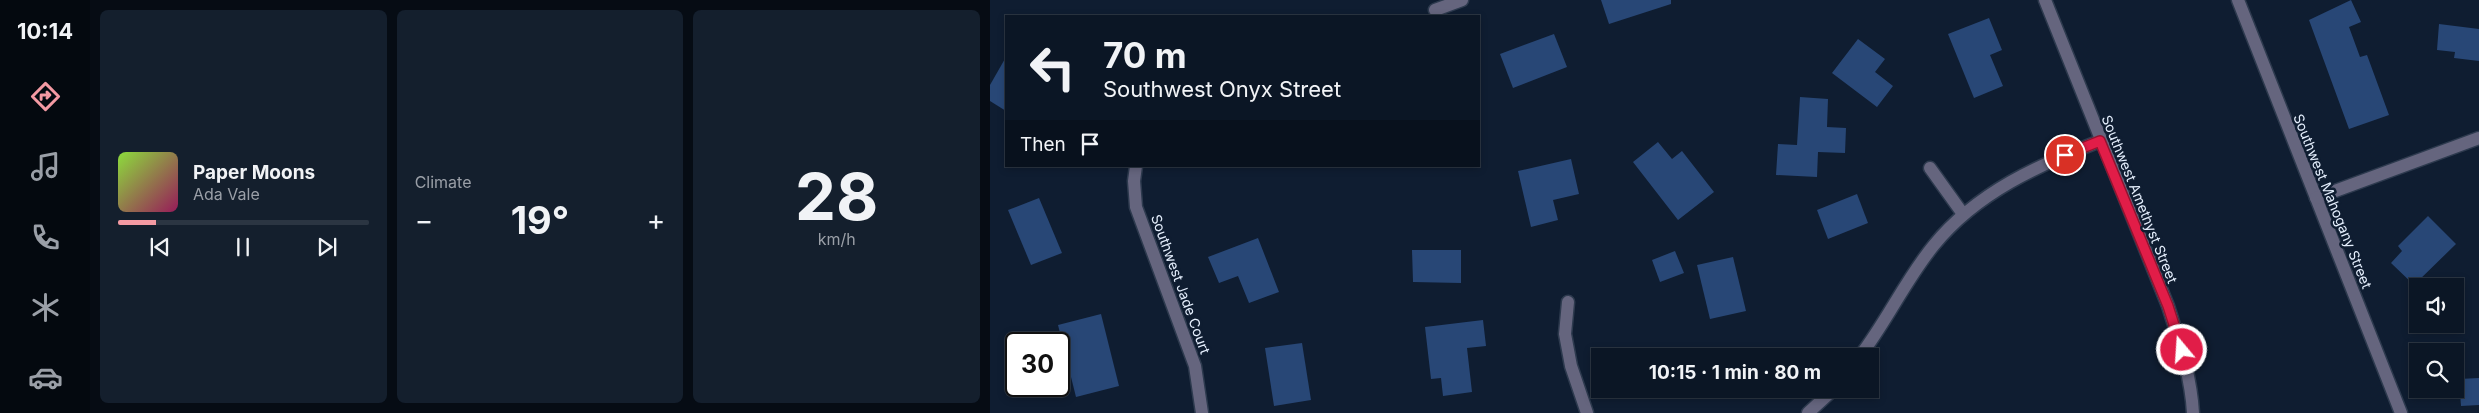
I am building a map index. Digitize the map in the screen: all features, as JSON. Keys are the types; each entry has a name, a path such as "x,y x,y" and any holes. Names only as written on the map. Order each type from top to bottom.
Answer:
{"street":[{"path":"1435,10 1462,0"},
{"name":"Southwest Amethyst Street","path":"2046,0 2100,141 2168,306 2182,350 2192,393 2193,413"},
{"name":"Southwest Mahogany Street","path":"2238,0 2401,413"},
{"path":"2316,198 2479,138"},
{"path":"1865,348 1934,245 1963,214 2007,183 2048,162 2100,141"},
{"name":"Southwest Jade Court","path":"1136,167 1134,181 1136,207 1194,366 1202,413"},
{"path":"1930,168 1963,214"},
{"path":"1568,302 1565,334 1571,366 1587,413"},
{"path":"1808,413 1824,398"}],"building":[{"path":"1601,0 1671,0 1671,4 1609,24"},
{"path":"2351,0 2361,22 2349,27 2360,57 2367,55 2389,115 2349,129 2309,20"},
{"path":"1989,18 2002,50 1990,55 2003,86 1974,98 1948,34"},
{"path":"2439,24 2479,29 2479,61 2454,58 2455,52 2437,50"},
{"path":"1554,34 1567,67 1513,88 1500,54"},
{"path":"1858,39 1885,59 1875,72 1893,86 1877,107 1832,73"},
{"path":"1005,59 1005,110 990,101 990,85"},
{"path":"1800,97 1828,99 1827,127 1846,128 1845,153 1818,152 1817,177 1776,175 1778,144 1797,145"},
{"path":"1658,142 1672,159 1682,151 1714,192 1678,220 1633,162"},
{"path":"1571,159 1579,194 1553,200 1558,220 1531,227 1518,171"},
{"path":"1857,194 1868,223 1828,239 1817,210"},
{"path":"1039,198 1062,253 1031,265 1008,210"},
{"path":"2428,216 2456,244 2421,278 2409,278 2409,280 2391,263 2402,251 2398,246"},
{"path":"1258,238 1279,292 1249,303 1238,276 1219,283 1208,257"},
{"path":"1412,250 1461,250 1461,283 1413,282"},
{"path":"1675,251 1684,273 1660,282 1652,260"},
{"path":"1733,257 1746,311 1710,319 1697,265"},
{"path":"1101,314 1119,386 1076,397 1070,373 1070,332 1060,332 1058,325"},
{"path":"1483,320 1486,346 1467,348 1472,392 1443,396 1441,378 1431,379 1425,327"},
{"path":"1302,343 1311,400 1274,406 1265,348"},
{"path":"2479,378 2479,405 2461,406 2460,398 2464,398 2464,379"}],"route":[{"path":"2065,155 2100,141 2168,306 2182,350"}]}
